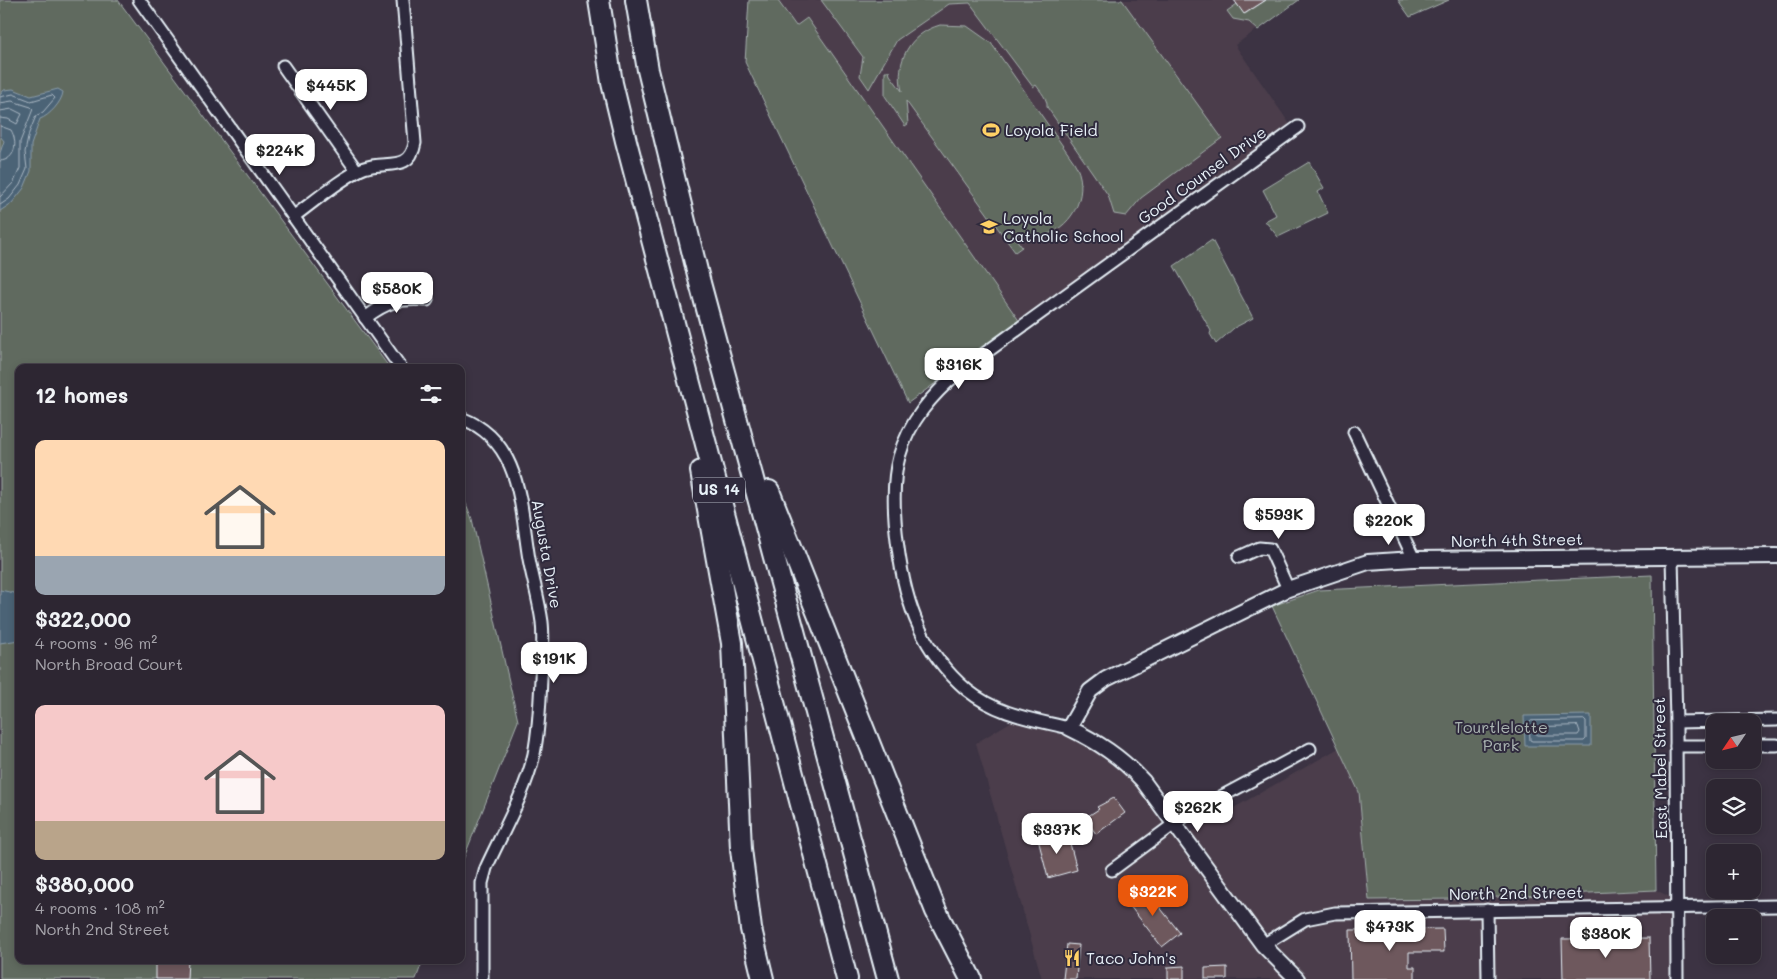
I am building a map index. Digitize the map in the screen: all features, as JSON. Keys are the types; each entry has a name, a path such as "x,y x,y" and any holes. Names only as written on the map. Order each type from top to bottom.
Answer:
{"highway":[{"name":"US 14","path":"599,0 612,83 626,141 847,979"},
{"name":"US 14","path":"636,0 648,70 700,283 888,979"},
{"path":"700,283 788,542 936,911 970,975"},
{"path":"678,336 732,643 741,849 751,929 763,979"}],"street":[{"path":"138,0 398,364"},
{"path":"293,217 358,171 371,166 406,161 414,150 415,143 403,0"},
{"path":"283,66 358,171"},
{"name":"Good Counsel Drive","path":"1297,979 1263,945 1152,792 1128,765 1104,746 1069,728 1004,713 968,690 950,673 925,639 912,608 902,567 893,508 895,474 904,442 922,410 932,397 959,372 1298,127"},
{"path":"365,318 391,302 405,298 427,300"},
{"name":"Augusta Drive","path":"465,420 476,426 496,442 508,458 517,480 529,561 538,594 542,624 539,724 534,754 527,777 486,868 482,883 482,979"},
{"path":"1354,432 1414,559"},
{"path":"1239,557 1259,548 1270,549 1288,589"},
{"name":"North 4th Street","path":"1069,728 1090,690 1106,679 1288,589 1368,562 1414,559 1777,556"},
{"name":"East Mabel Street","path":"1672,557 1676,722 1677,979"},
{"path":"1676,722 1777,720"},
{"path":"1761,745 1777,745"},
{"path":"1676,746 1706,746"},
{"path":"1112,870 1174,824 1225,794 1310,749"},
{"name":"North 2nd Street","path":"1263,945 1292,926 1319,915 1487,910 1777,906"},
{"path":"1487,910 1488,979"}],"shaded area":[{"name":"Loyola Catholic School","path":"749,0 1299,0 1235,45 1289,123 1288,128 908,403 745,62"},
{"path":"1012,721 1075,738 1101,752 1128,771 1183,837 1339,748 1359,792 1369,900 1455,899 1656,890 1674,899 1673,979 1042,979 976,743"}],"green space":[{"path":"0,0 118,0 387,364 15,364 15,964 422,964 416,979 0,979"},
{"path":"749,0 779,0 796,26 807,18 1020,322 908,403 745,62"},
{"path":"821,0 1122,0 1222,138 1141,198 1126,216 1114,214 1108,195 1047,107 1042,92 1036,85 1033,87 970,3 949,4 897,40 869,89 860,76 863,57"},
{"path":"1266,0 1299,0 1258,30 1249,22 1233,19 1227,11 1237,4 1245,14"},
{"path":"1398,0 1449,0 1410,17"},
{"path":"940,25 967,26 991,43 1074,162 1079,173 1080,195 1072,215 1065,224 1045,235 1033,237 1013,235 1022,247 1015,252 906,101 908,124 905,126 885,96 885,71 889,71 902,91 901,69 907,50 920,35"},
{"path":"1309,162 1324,188 1318,192 1328,213 1278,237 1265,221 1276,215 1263,190"},
{"path":"1212,240 1253,318 1234,328 1216,344 1210,334 1211,331 1174,266"},
{"path":"465,501 472,519 518,721 465,855"},
{"name":"Tourtlelotte Park","path":"1652,575 1656,890 1455,899 1369,900 1359,792 1272,606 1319,590"}],"water":[{"path":"13,89 31,96 58,89 63,92 54,108 40,119 31,145 31,171 24,188 12,203 0,211 0,153 4,141 0,136 0,95 4,90"},
{"path":"0,590 15,593 15,641 0,643"},
{"path":"1591,715 1591,746 1525,746 1524,716"}],"building":[{"path":"1234,0 1266,0 1244,14"},
{"path":"1114,798 1125,813 1096,834 1085,818 1099,809 1097,807"},
{"path":"1067,832 1077,870 1048,878 1038,839"},
{"path":"1144,887 1180,933 1162,947 1126,901"},
{"path":"1443,929 1444,952 1409,952 1409,967 1415,967 1415,979 1351,979 1350,930"},
{"path":"1649,938 1650,979 1563,979 1562,939"},
{"name":"Taco John's","path":"1067,944 1079,945 1076,979 1063,979"},
{"path":"156,964 188,964 187,979 156,979"},
{"path":"1184,966 1184,979 1168,979 1168,967"},
{"path":"1227,967 1227,979 1205,979 1205,968"}],"place":[{"name":"Loyola Field","path":"991,130"},
{"name":"Loyola Catholic School","path":"989,227"},
{"name":"Taco John's","path":"1072,958"}]}
